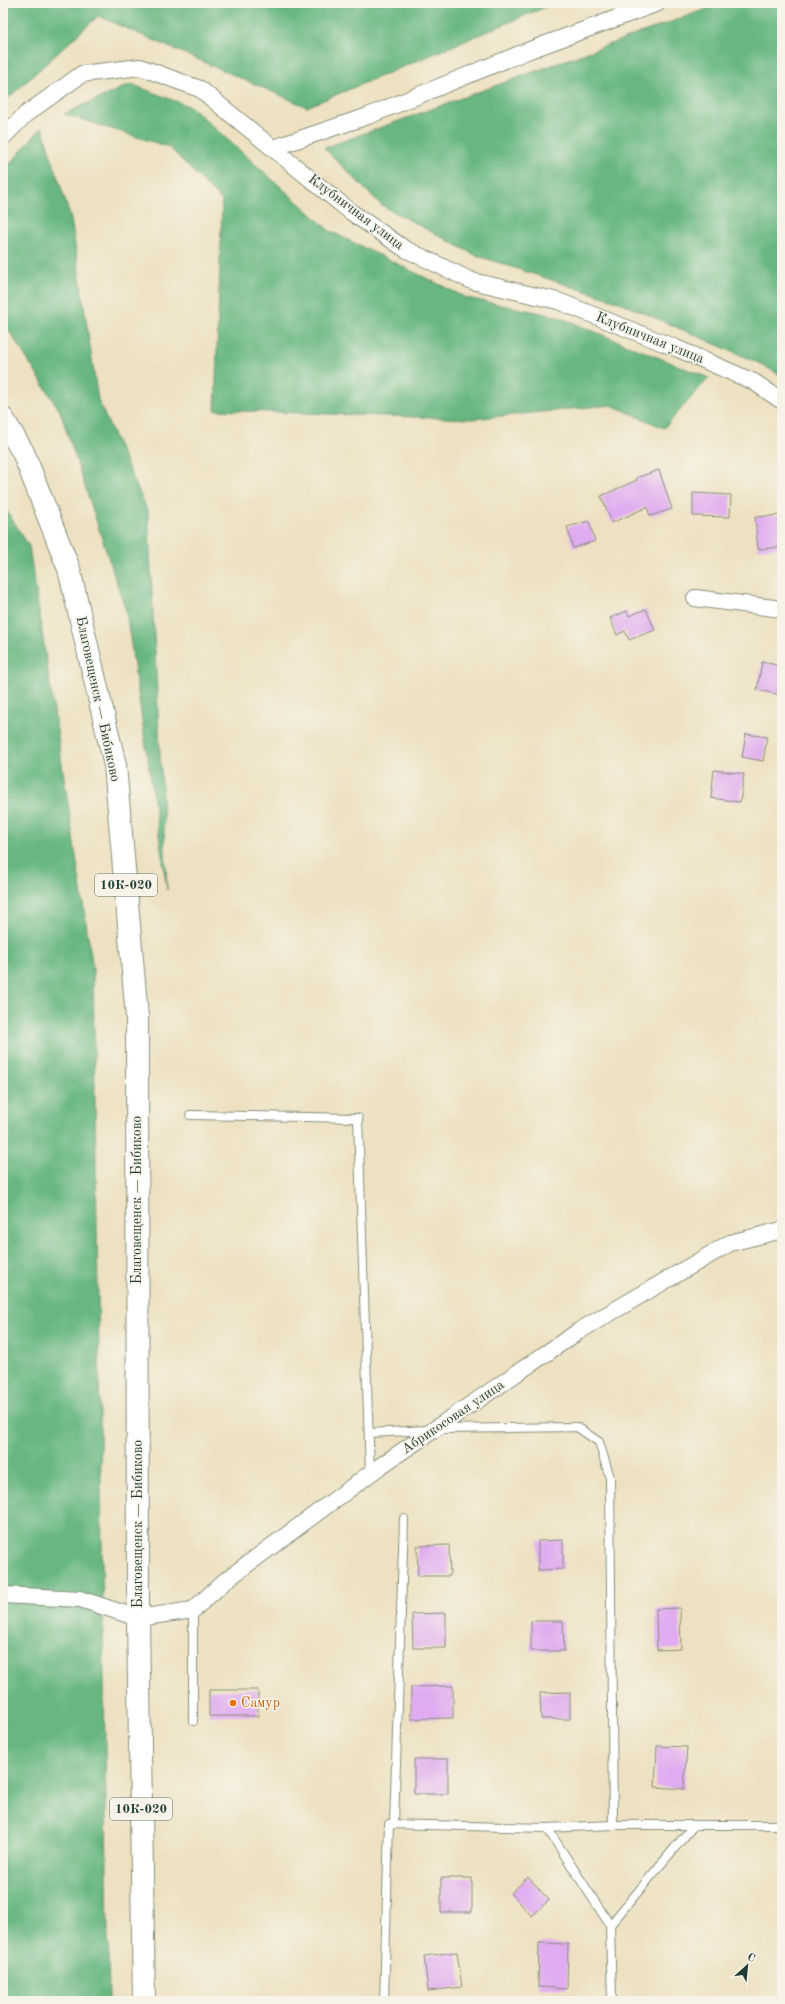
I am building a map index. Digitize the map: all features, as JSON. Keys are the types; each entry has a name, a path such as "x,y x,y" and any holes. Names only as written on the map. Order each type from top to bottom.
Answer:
{"main road":[{"name":"Благовещенск — Бибиково","path":"3,419 23,452 69,569 115,765 137,1017 138,1618 144,2001"}],"street":[{"path":"273,148 368,116 527,51 658,3"},
{"name":"Клубничная улица","path":"3,137 26,114 82,74 140,67 200,89 351,212 405,250 472,282 558,301 661,342 754,382 782,401"},
{"path":"695,598 782,609"},
{"name":"Абрикосовая улица","path":"193,1610 226,1580 370,1474 579,1331 730,1243 782,1230"},
{"path":"3,1595 80,1599 138,1618 193,1610"}],"lane":[{"path":"190,1115 358,1118 370,1474"},
{"path":"369,1434 435,1429 577,1427 599,1442 610,1478 613,1826"},
{"path":"394,1824 404,1519"},
{"path":"193,1610 193,1721"},
{"path":"384,2001 389,1824 547,1828 782,1825"},
{"path":"610,1925 694,1825"},
{"path":"547,1828 610,1925 612,2001"}],"green space":[{"path":"3,3 555,3 307,107 98,16 3,103"},
{"path":"723,3 782,3 782,376 761,364 619,302 475,255 381,205 324,148"},
{"path":"131,84 191,107 330,231 467,298 556,316 709,378 664,428 611,405 472,419 215,410 222,201 169,147 64,114"},
{"path":"42,127 71,219 98,400 148,512 167,890 126,611 60,411 3,321 3,172"},
{"path":"3,505 29,546 93,969 109,2001 3,2001"}],"building":[{"path":"659,470 672,509 650,516 647,507 612,523 601,496 637,480 636,478"},
{"path":"693,493 731,495 730,517 693,516"},
{"path":"782,515 782,547 758,549 755,517"},
{"path":"589,521 595,541 573,548 567,527"},
{"path":"646,609 655,630 629,640 625,631 617,635 610,618 627,611 629,616"},
{"path":"762,662 782,666 782,695 757,690"},
{"path":"746,734 767,737 763,761 742,757"},
{"path":"714,770 744,774 740,802 711,798"},
{"path":"563,1540 563,1569 538,1570 538,1541"},
{"path":"449,1545 450,1576 418,1576 417,1546"},
{"path":"680,1608 681,1649 657,1650 656,1609"},
{"path":"446,1613 446,1648 413,1648 412,1614"},
{"path":"531,1621 563,1621 564,1651 531,1651"},
{"path":"453,1686 453,1718 411,1719 411,1687"},
{"name":"Самур","path":"209,1690 258,1690 258,1716 209,1716"},
{"path":"570,1692 570,1719 541,1719 540,1693"},
{"path":"657,1746 687,1747 684,1789 655,1787"},
{"path":"414,1759 448,1759 448,1794 414,1794"},
{"path":"528,1877 549,1900 532,1916 511,1893"},
{"path":"441,1878 472,1878 472,1912 441,1912"},
{"path":"539,1943 568,1944 567,1989 538,1987"},
{"path":"457,1952 462,1987 428,1991 424,1956"}],"place":[{"name":"Самур","path":"233,1703"}]}
